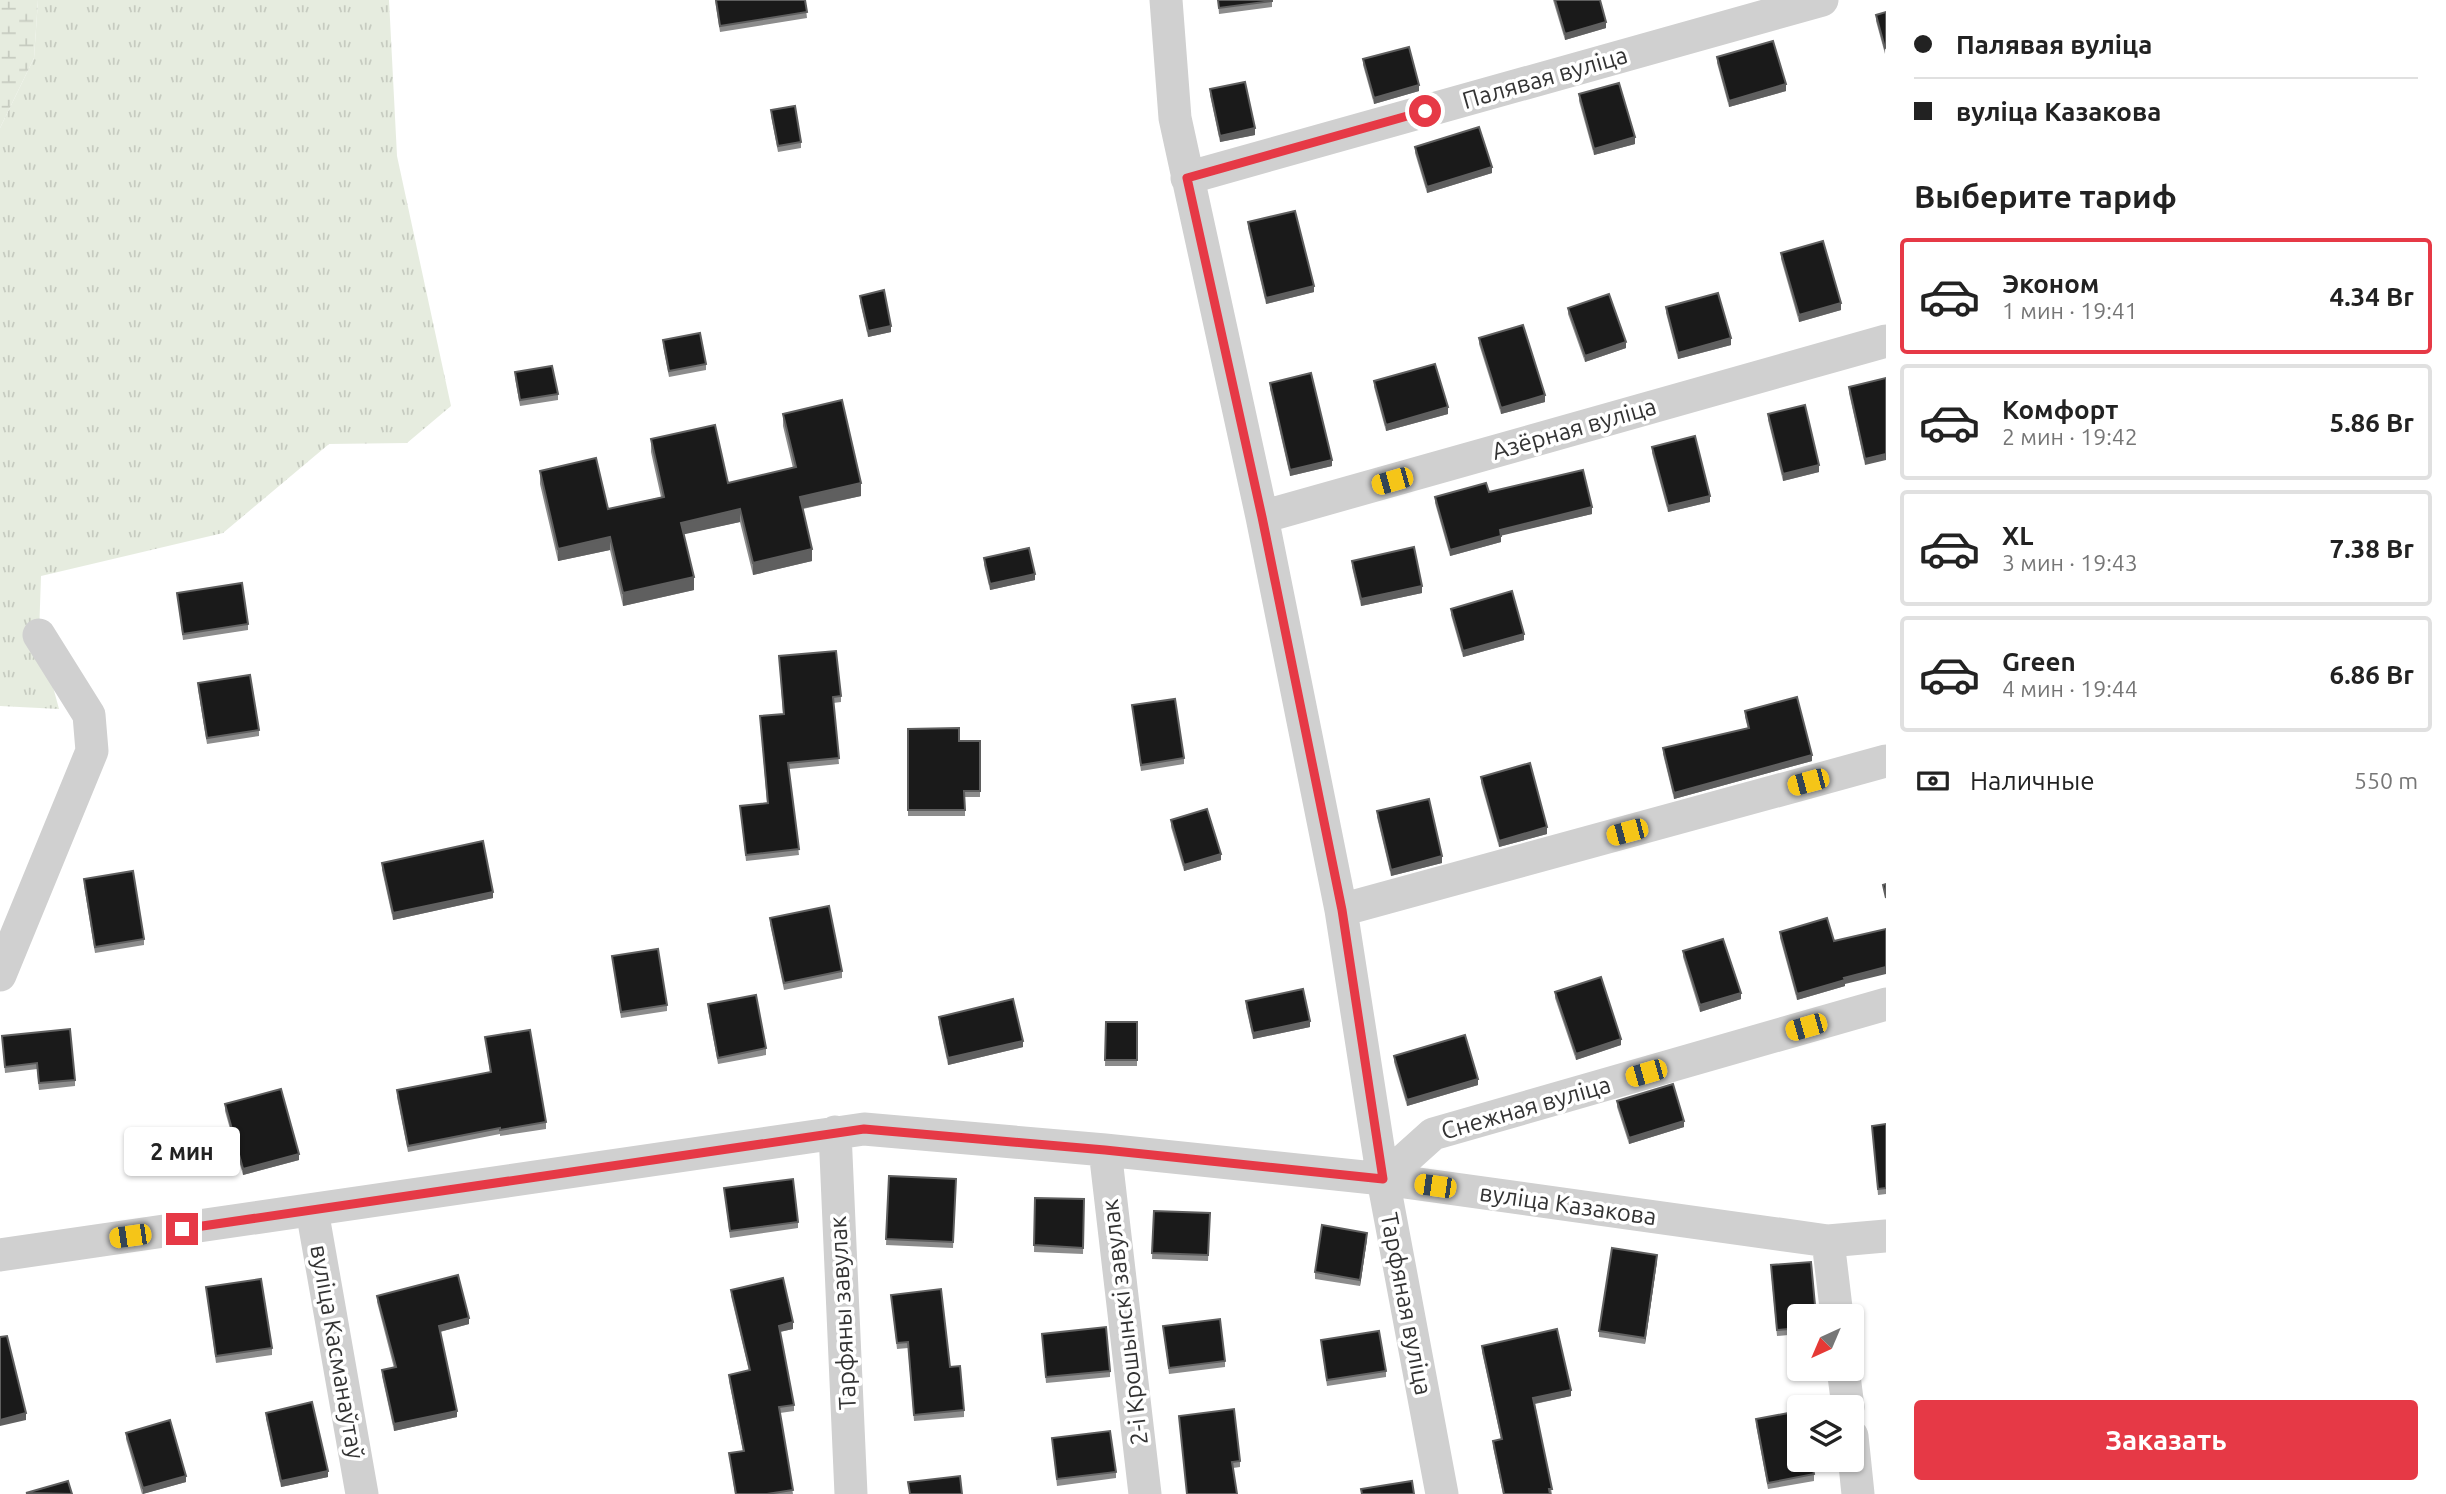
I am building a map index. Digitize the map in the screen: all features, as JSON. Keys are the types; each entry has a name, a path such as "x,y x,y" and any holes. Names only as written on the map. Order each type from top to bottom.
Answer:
{"street":[{"name":"Тарфяная вуліца","path":"1166,0 1175,118 1262,517 1342,910 1383,1179 1442,1494"},
{"name":"Палявая вуліца","path":"1187,178 1822,0"},
{"name":"Азёрная вуліца","path":"1262,517 1886,341"},
{"path":"0,975 92,751 89,715 39,635"},
{"path":"1342,910 1886,761"},
{"name":"Снежная вуліца","path":"1383,1179 1433,1134 1886,1004"},
{"name":"вуліца Казакова","path":"0,1255 864,1129 1105,1150 1383,1179 1828,1241 1886,1236"},
{"name":"Тарфяны завулак","path":"835,1132 851,1494"},
{"name":"2-і Крошынскі завулак","path":"1105,1150 1145,1494"},
{"name":"вуліца Касманаўтаў","path":"312,1210 362,1494"},
{"path":"1828,1241 1836,1304"},
{"path":"1856,1472 1858,1494"}],"green space":[{"path":"0,0 38,0 34,58 0,128"},
{"path":"38,0 389,0 397,156 451,406 407,443 329,444 223,533 41,576 39,635 59,709 0,706 0,128 34,58"}],"building":[{"path":"716,0 805,0 807,12 720,26"},
{"path":"1218,0 1272,0 1272,1 1219,8"},
{"path":"1555,0 1600,0 1606,22 1565,34"},
{"path":"1886,12 1886,47 1885,48 1876,15"},
{"path":"1773,41 1786,84 1729,101 1717,57"},
{"path":"1409,47 1419,85 1374,98 1363,59"},
{"path":"1245,82 1255,128 1220,136 1210,89"},
{"path":"1619,83 1635,137 1594,149 1579,94"},
{"path":"795,106 801,142 778,146 771,110"},
{"path":"1479,127 1492,167 1427,187 1415,147"},
{"path":"1295,211 1314,286 1266,298 1248,222"},
{"path":"1823,241 1841,303 1799,315 1781,253"},
{"path":"884,290 891,326 868,331 860,296"},
{"path":"1718,293 1731,338 1678,353 1666,307"},
{"path":"1609,294 1626,342 1585,356 1568,308"},
{"path":"1523,325 1545,395 1501,408 1479,338"},
{"path":"700,333 706,364 669,371 663,340"},
{"path":"1435,364 1448,407 1386,425 1374,381"},
{"path":"552,366 558,394 520,400 515,372"},
{"path":"1311,373 1332,460 1290,470 1270,383"},
{"path":"1886,378 1886,454 1865,459 1849,387"},
{"path":"842,400 861,483 800,497 812,549 753,563 740,509 681,523 694,577 623,593 610,537 558,549 540,471 596,458 608,509 664,497 651,439 715,425 728,483 796,467 783,414"},
{"path":"1805,405 1819,465 1783,474 1768,414"},
{"path":"1695,436 1710,496 1668,506 1652,447"},
{"path":"1583,470 1592,507 1500,530 1501,536 1450,550 1435,497 1486,483 1489,492"},
{"path":"1414,547 1422,586 1361,599 1352,561"},
{"path":"1029,548 1035,574 990,584 984,558"},
{"path":"242,583 248,624 183,634 177,593"},
{"path":"1512,591 1524,634 1463,651 1451,609"},
{"path":"836,651 841,696 833,697 839,758 788,763 799,849 746,855 740,806 768,803 760,716 784,714 779,656"},
{"path":"250,675 259,730 207,738 198,683"},
{"path":"1797,697 1812,755 1674,793 1663,748 1749,728 1745,711"},
{"path":"1175,699 1184,758 1141,765 1132,705"},
{"path":"959,728 959,741 980,741 980,791 964,791 965,810 908,810 908,729"},
{"path":"1530,763 1547,827 1499,841 1481,777"},
{"path":"1429,799 1442,856 1391,870 1377,811"},
{"path":"1207,809 1221,854 1184,865 1171,820"},
{"path":"483,841 493,892 393,913 382,863"},
{"path":"133,871 144,939 95,947 84,879"},
{"path":"829,906 842,971 784,983 770,918"},
{"path":"1827,918 1834,941 1886,929 1886,967 1797,994 1780,932"},
{"path":"1723,939 1741,993 1700,1005 1683,951"},
{"path":"658,949 667,1005 621,1012 612,956"},
{"path":"1601,977 1621,1039 1576,1054 1555,992"},
{"path":"1303,989 1310,1021 1253,1033 1246,1001"},
{"path":"756,995 766,1048 718,1058 708,1004"},
{"path":"1013,999 1023,1041 948,1058 939,1017"},
{"path":"1106,1022 1137,1022 1137,1060 1105,1060"},
{"path":"70,1029 75,1080 39,1083 37,1063 5,1067 2,1036"},
{"path":"530,1030 546,1122 408,1146 397,1090 491,1072 485,1037"},
{"path":"1465,1035 1478,1079 1407,1100 1394,1056"},
{"path":"1673,1084 1684,1121 1629,1138 1617,1101"},
{"path":"281,1089 299,1154 243,1169 225,1104"},
{"path":"1886,1124 1886,1188 1878,1189 1872,1126"},
{"path":"889,1176 956,1179 953,1242 886,1239"},
{"path":"793,1179 798,1222 730,1231 724,1188"},
{"path":"1035,1198 1084,1199 1083,1248 1034,1245"},
{"path":"1154,1211 1210,1213 1208,1255 1152,1253"},
{"path":"1322,1225 1367,1233 1360,1280 1315,1272"},
{"path":"1612,1248 1657,1255 1645,1338 1599,1331"},
{"path":"1811,1262 1815,1304 1787,1304 1787,1329 1777,1330 1771,1265"},
{"path":"458,1275 469,1318 439,1326 457,1411 394,1424 382,1370 396,1367 377,1296"},
{"path":"783,1278 793,1322 779,1326 794,1405 779,1407 793,1490 767,1494 736,1494 729,1453 744,1451 729,1375 750,1370 731,1290"},
{"path":"261,1279 272,1348 216,1356 206,1287"},
{"path":"941,1289 950,1367 960,1366 964,1410 914,1415 908,1342 897,1343 891,1295"},
{"path":"1220,1319 1225,1361 1169,1368 1163,1326"},
{"path":"1106,1327 1110,1371 1046,1377 1042,1334"},
{"path":"1557,1329 1571,1390 1533,1398 1552,1489 1549,1489 1550,1494 1504,1494 1493,1441 1502,1439 1482,1346"},
{"path":"1379,1331 1386,1371 1327,1380 1321,1340"},
{"path":"7,1336 26,1413 0,1420 0,1337"},
{"path":"312,1402 328,1471 281,1481 266,1413"},
{"path":"1234,1409 1240,1461 1232,1462 1237,1494 1187,1494 1179,1416"},
{"path":"1787,1413 1787,1472 1814,1474 1768,1483 1756,1419"},
{"path":"170,1420 186,1476 143,1488 126,1433"},
{"path":"1110,1431 1116,1472 1057,1479 1052,1438"},
{"path":"960,1476 962,1494 910,1494 908,1482"},
{"path":"68,1481 72,1494 26,1493"},
{"path":"1412,1481 1414,1494 1362,1494 1361,1489"}],"route":[{"path":"182,1229 864,1129 1105,1150 1383,1179 1342,910 1262,517 1187,178 1425,111"}]}
